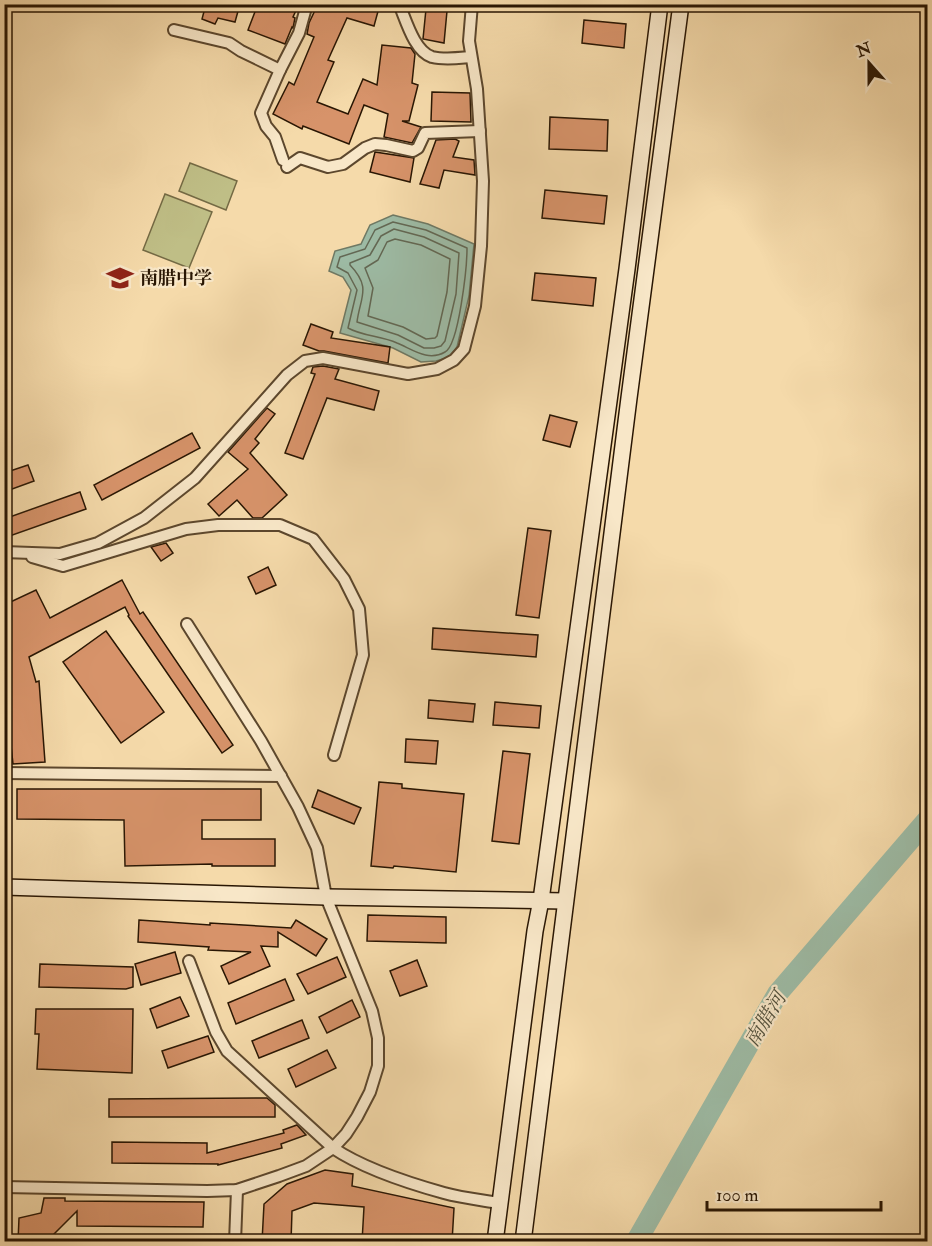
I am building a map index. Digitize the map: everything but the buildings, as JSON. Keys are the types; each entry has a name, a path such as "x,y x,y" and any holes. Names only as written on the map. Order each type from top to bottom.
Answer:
{"street":[{"path":"307,4 299,33 261,113 266,126 275,137 285,163 300,158 328,167 343,164 365,148 375,144 413,151 418,148 424,133 480,131"},
{"path":"399,4 415,43 429,56 449,59 471,57"},
{"path":"4,552 60,554 98,543 144,519 195,478 287,375 304,361 323,358 408,374 437,369 454,360 464,349 475,306 481,246 483,181 477,89 469,41 472,4"},
{"path":"495,1242 535,931 610,395 660,4"},
{"path":"523,1242 681,4"},
{"path":"174,30 229,43 280,70"},
{"path":"610,395 629,398"},
{"path":"17,553 63,566 186,530 218,525 280,525 313,539 345,579 359,609 363,655 333,755"},
{"path":"4,1187 237,1190 306,1166 333,1148 357,1118 370,1092 378,1066 378,1038 372,1011 326,897 316,848 281,776 187,624"},
{"path":"4,773 281,776"},
{"path":"4,887 326,897 565,901"},
{"path":"189,961 216,1032 227,1051 333,1148 350,1159 376,1170 446,1194 499,1203"},
{"path":"235,1242 237,1190"}],"shaded area":[{"path":"190,163 237,181 226,210 179,191"},
{"path":"165,194 212,212 189,268 143,250"}],"water":[{"path":"393,215 428,224 474,244 469,296 457,347 450,357 421,362 393,348 340,333 351,290 343,277 329,271 335,251 361,244 370,225"}],"waterway":[{"name":"南腊河","path":"636,1242 778,993 928,819"}],"place":[{"name":"南腊中学","path":"120,278"}]}
